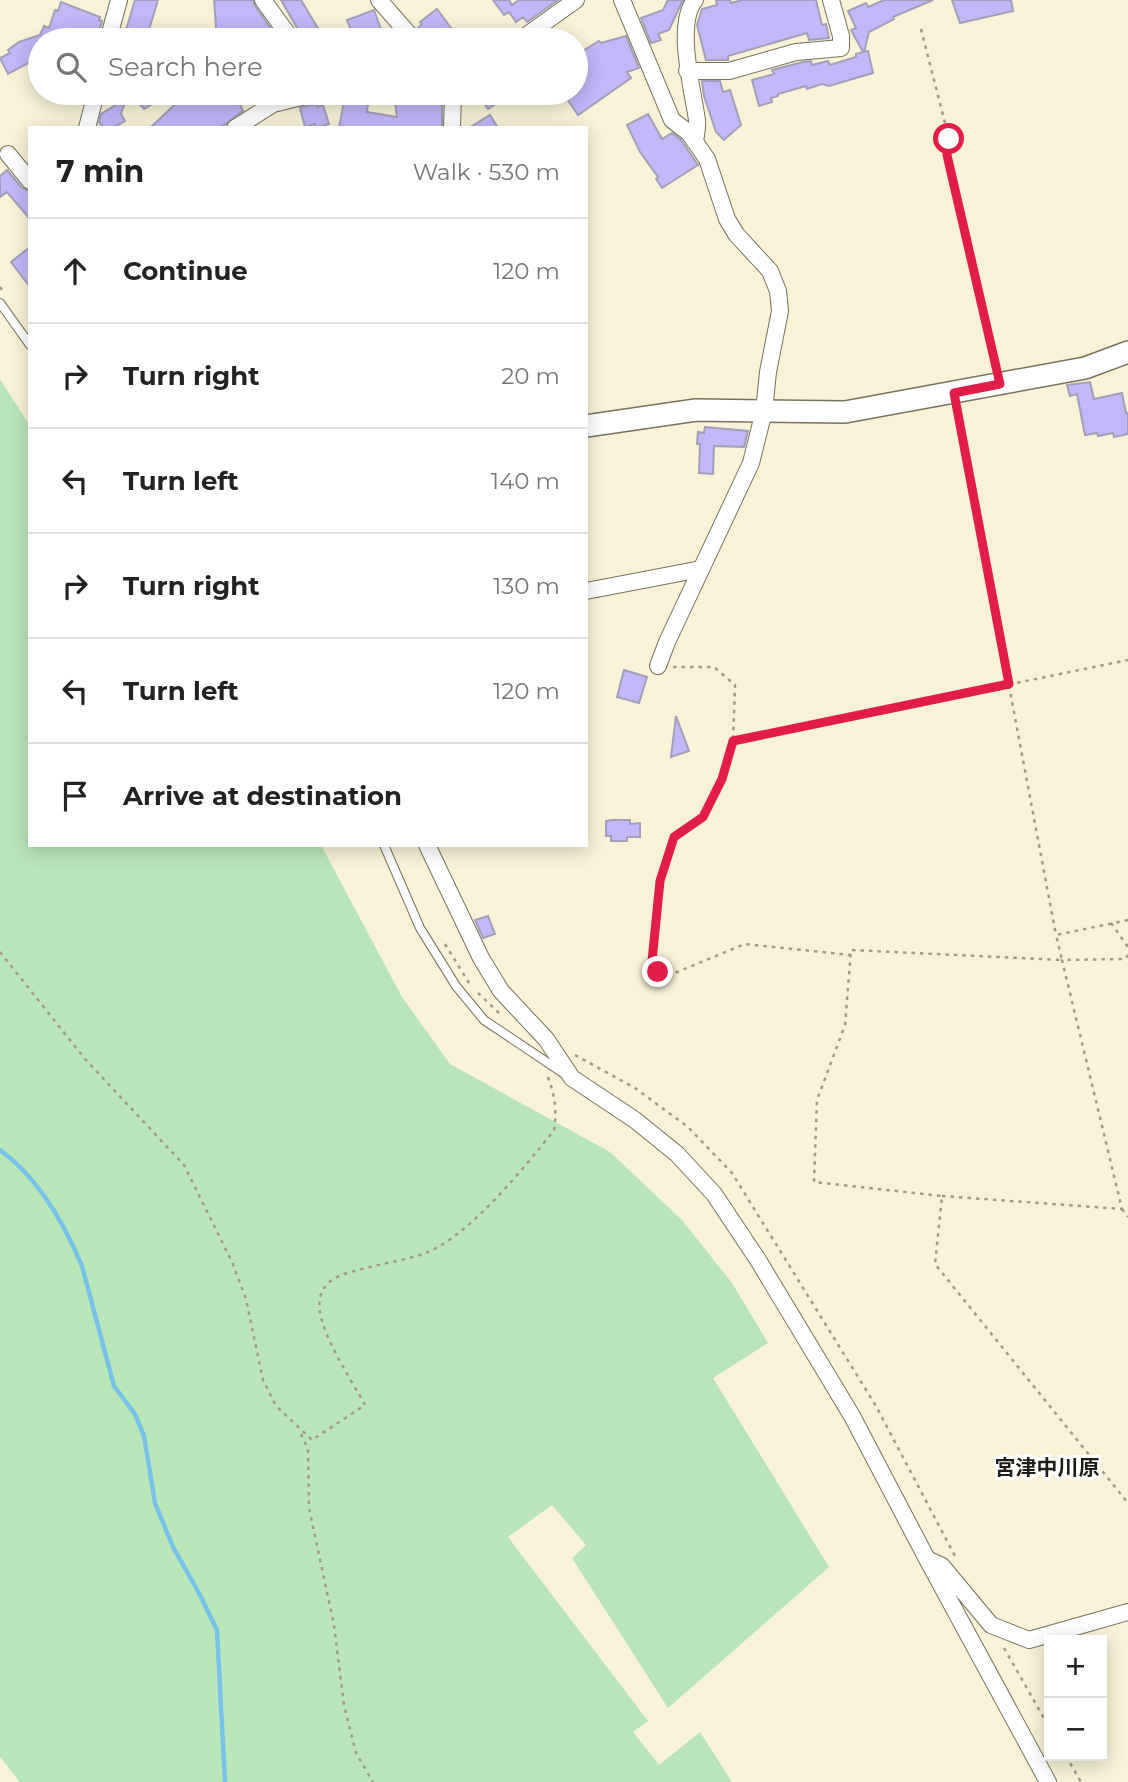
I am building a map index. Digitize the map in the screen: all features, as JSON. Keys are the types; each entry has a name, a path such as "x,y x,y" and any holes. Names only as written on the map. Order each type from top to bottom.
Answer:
{"street":[{"path":"111,28 119,0"},
{"path":"262,0 283,28"},
{"path":"379,0 404,28"},
{"path":"537,28 576,0"},
{"path":"622,0 672,120 688,133 707,159 727,219 736,234 770,271 778,291 779,320 768,372 764,411 751,463 658,666"},
{"path":"695,0 687,28 687,71 697,122 695,142"},
{"path":"687,71 729,71 796,52 841,48 837,1"},
{"path":"88,126 93,105"},
{"path":"238,126 271,105"},
{"path":"452,126 453,105"},
{"path":"8,154 28,179"},
{"path":"588,426 696,410 845,412 1085,369 1128,352"},
{"path":"588,591 701,569"},
{"path":"428,847 481,958 501,991 546,1040 572,1079 650,1132 677,1154 714,1194 758,1260 852,1416 1048,1782"},
{"path":"927,1559 942,1566 991,1625 1029,1640 1128,1612"}],"lane":[{"path":"0,303 28,342"},
{"path":"385,847 420,928 456,986 484,1020 572,1079"}],"path":[{"path":"921,29 949,139 947,155 1000,384"},
{"path":"954,393 1056,935 1122,1209 1128,1217"},
{"path":"733,741 1128,660"},
{"path":"658,666 713,667 735,685 733,741 722,779 703,817 674,837 660,881 652,961 658,972 670,975 745,944 850,955"},
{"path":"1056,935 1128,920"},
{"path":"1111,923 1128,947"},
{"path":"440,940 473,989 504,1017"},
{"path":"1122,1209 942,1196 814,1182 817,1100 845,1025 851,950 1062,960 1125,959 1128,955"},
{"path":"0,951 85,1059 184,1165 232,1262 246,1299 263,1380 276,1406 312,1440 365,1405 320,1317 320,1299 325,1284 338,1276 424,1254 455,1238 476,1218 554,1130 554,1093 540,1060"},
{"path":"942,1196 935,1264 1128,1503"},
{"path":"300,1431 308,1449 309,1508 334,1625 344,1705 356,1754 373,1782"},
{"path":"1069,1761 1081,1782"}],"green space":[{"path":"0,379 28,423 28,847 322,847 402,997 450,1064 610,1152 682,1220 732,1283 768,1343 713,1378 829,1567 668,1708 572,1558 586,1545 552,1505 508,1537 648,1721 633,1732 659,1765 700,1732 732,1782 20,1782 0,1757"}],"building":[{"path":"135,0 158,0 149,28 127,28"},
{"path":"214,0 253,0 271,28 216,28"},
{"path":"281,0 301,0 318,28 297,28"},
{"path":"493,0 509,0 512,5 519,0 558,0 527,22 523,17 516,22 509,12 504,15"},
{"path":"668,0 683,0 669,30 658,34 661,40 651,43 641,18 663,10"},
{"path":"716,0 730,0 731,3 742,0 816,0 822,25 826,24 829,38 809,40 807,33 728,56 728,60 706,60 697,25 702,9 717,5"},
{"path":"884,0 933,0 893,17 894,19 869,32 864,52 868,51 873,73 829,86 822,84 807,89 806,86 778,94 771,98 772,102 759,106 752,80 774,74 772,70 803,62 811,61 812,65 828,61 830,65 863,52 851,30 856,28 848,11 866,3 868,7"},
{"path":"952,0 1011,0 1013,11 960,23"},
{"path":"61,2 100,17 100,28 49,28 55,10 58,11"},
{"path":"437,9 451,28 418,28 422,24 420,22"},
{"path":"374,10 381,28 350,28 347,20"},
{"path":"626,36 639,68 627,72 631,78 578,115 571,105 588,105 588,48 599,41 601,43"},
{"path":"28,39 28,63 8,74 0,58 10,53 8,50"},
{"path":"702,81 720,81 723,92 730,90 741,125 724,140 716,132"},
{"path":"116,105 124,105 121,114 125,121 116,126 102,126 99,122 101,114"},
{"path":"174,105 240,105 243,111 223,126 152,126"},
{"path":"323,105 329,124 305,126 300,108"},
{"path":"343,105 368,105 367,112 397,117 396,105 442,105 442,126 339,126"},
{"path":"648,114 662,139 672,133 681,140 698,165 662,188 627,125"},
{"path":"490,115 497,126 472,126"},
{"path":"7,170 22,188 28,190 28,217 7,192 0,197 0,176"},
{"path":"28,249 28,284 11,262"},
{"path":"1090,382 1094,399 1122,393 1128,413 1128,434 1114,437 1113,433 1085,435 1077,394 1070,396 1067,385"},
{"path":"705,427 748,431 744,447 714,446 713,474 699,473 698,432 704,433"},
{"path":"624,670 647,677 639,703 617,697"},
{"path":"676,716 689,751 671,757"},
{"path":"606,821 640,823 640,837 627,837 627,841 611,841 611,836 606,836"},
{"path":"488,916 495,934 483,938 475,920"}],"waterway":[{"path":"0,1150 27,1174 49,1202 75,1250 82,1266 114,1386 135,1414 144,1436 155,1503 173,1547 217,1630 225,1782"}],"district":[{"name":"宮津中川原","path":"1047,1468"}],"route":[{"path":"658,972 652,961 660,881 674,837 703,817 722,779 733,741 1009,684 954,393 1000,384 947,155 949,139"}]}
